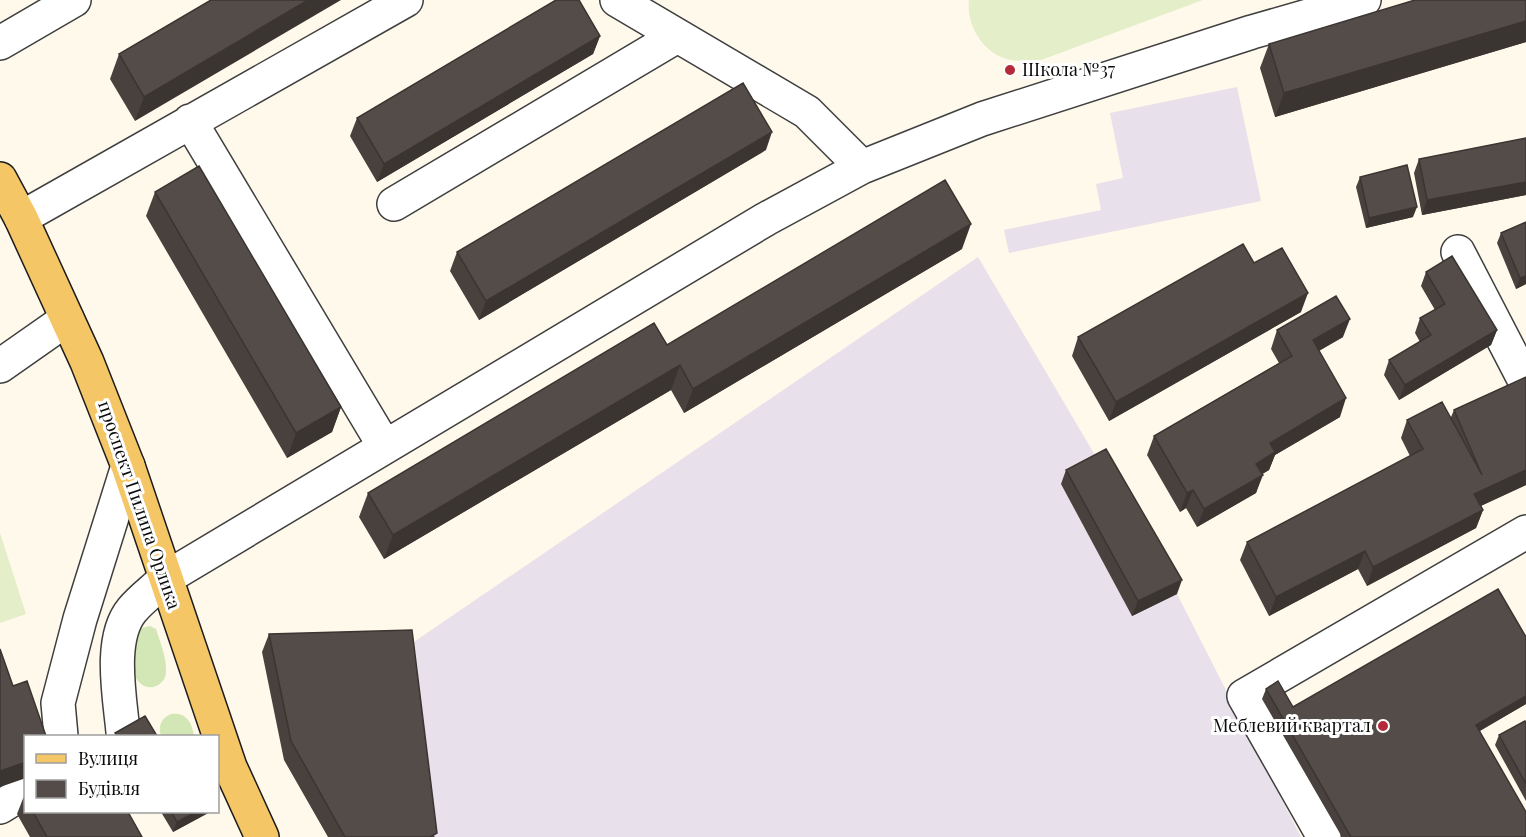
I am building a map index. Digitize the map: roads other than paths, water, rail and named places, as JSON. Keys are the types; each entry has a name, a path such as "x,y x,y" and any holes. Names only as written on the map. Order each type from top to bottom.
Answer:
{"main road":[{"name":"проспект Пилипа Орлика","path":"0,179 21,218 68,319 128,466 166,578 214,735"},
{"name":"проспект Пилипа Орлика","path":"219,753 224,769 262,837"}],"lane":[{"path":"0,43 74,0"},
{"path":"21,218 406,0"},
{"path":"617,0 807,112 862,167"},
{"path":"1252,32 1268,0"},
{"path":"123,732 118,650 120,635 131,610 166,578 766,219 862,167 982,119 1252,32 1364,0"},
{"path":"394,204 677,36"},
{"path":"190,121 385,447"},
{"path":"1458,252 1526,383"},
{"path":"5,352 68,319"},
{"path":"61,735 58,703 80,619 128,466"},
{"path":"1324,837 1244,696 1526,532"},
{"path":"0,807 24,792"}],"place":[{"name":"Школа №37","path":"1010,70"},
{"name":"Меблевий квартал","path":"1383,726"}]}
